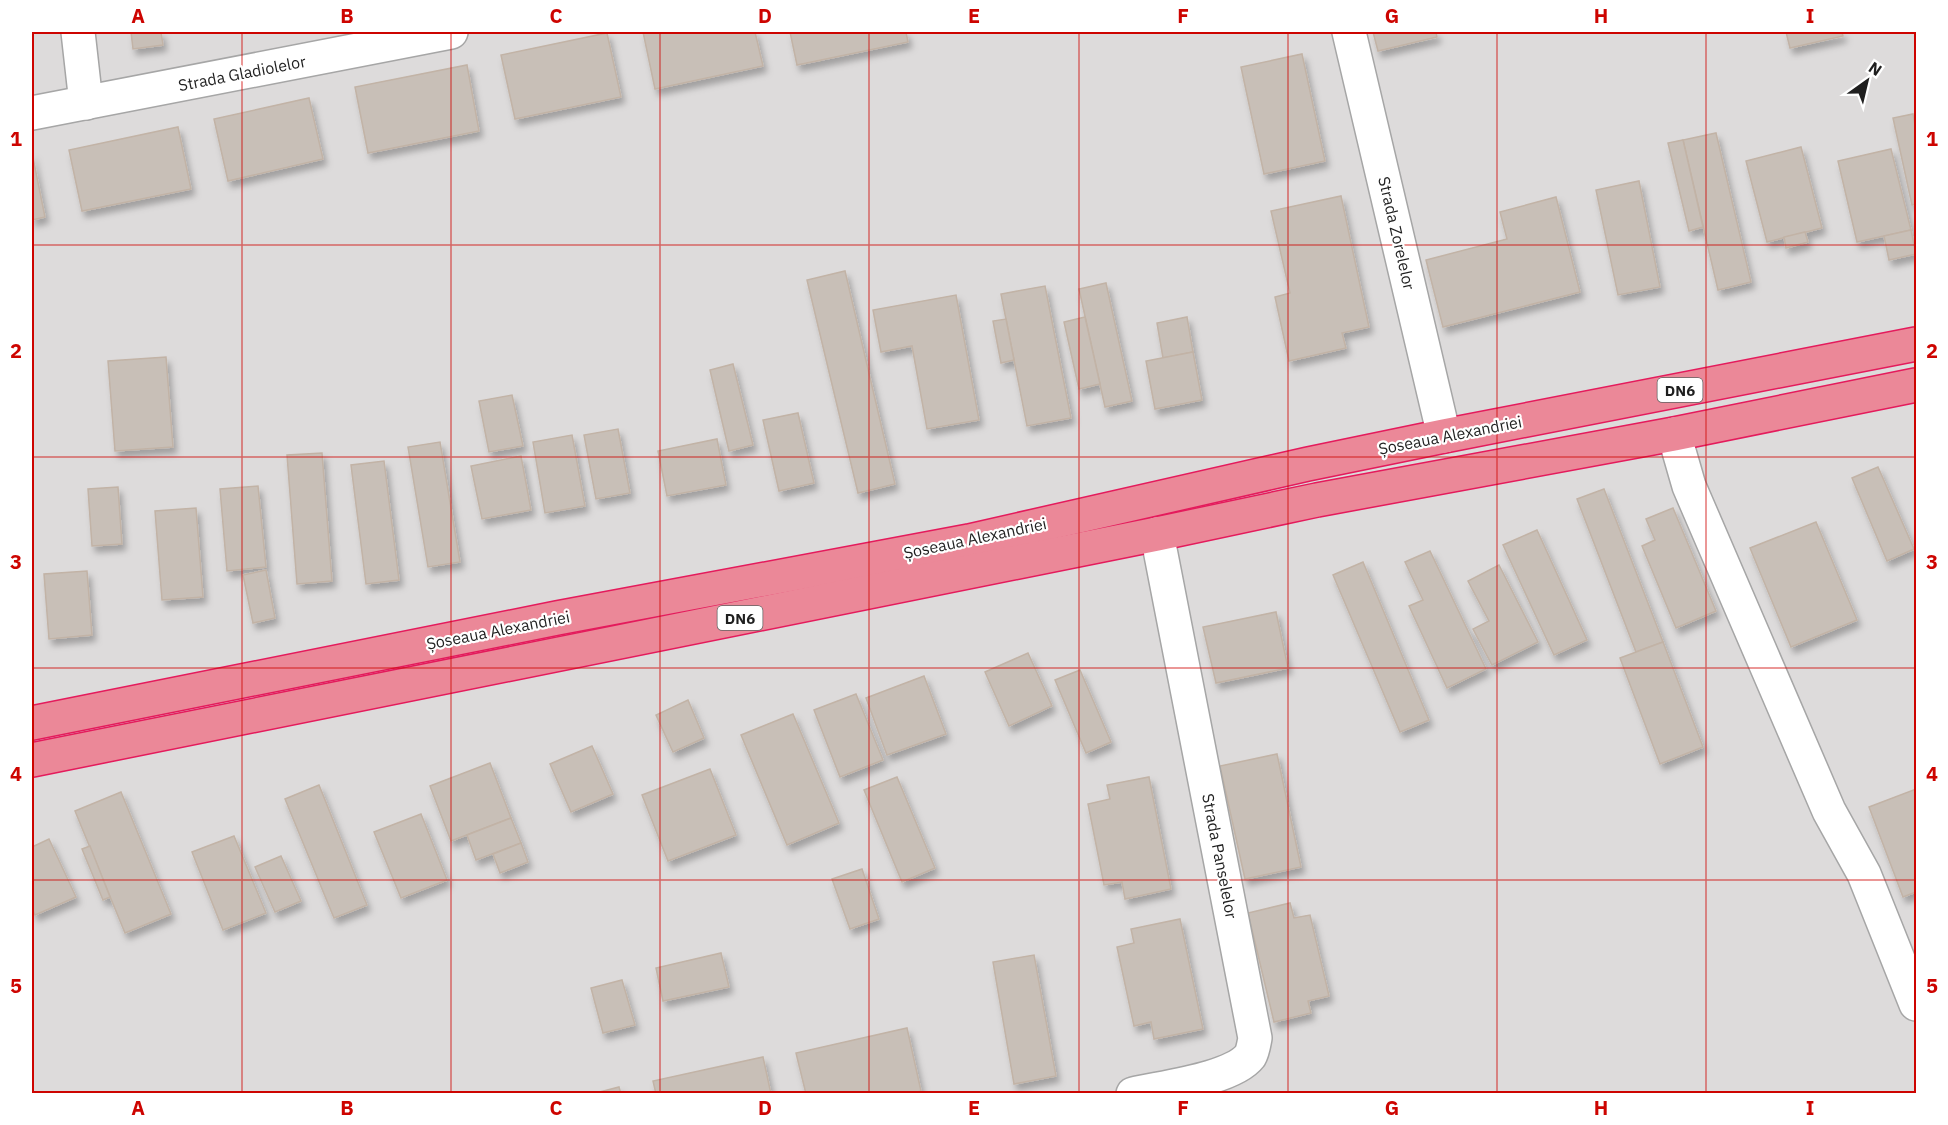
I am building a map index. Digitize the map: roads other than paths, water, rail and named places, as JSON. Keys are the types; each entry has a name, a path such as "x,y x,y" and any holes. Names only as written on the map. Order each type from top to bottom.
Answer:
{"highway":[{"name":"Șoseaua Alexandriei","path":"32,723 556,618 969,541 1308,464 1917,344"},
{"name":"Șoseaua Alexandriei","path":"32,760 1448,475 1674,434 1917,385"}],"street":[{"path":"78,32 86,103"},
{"name":"Strada Gladiolelor","path":"32,113 451,32"},
{"name":"Strada Zorelelor","path":"1349,32 1444,436"},
{"path":"1674,434 1694,497 1829,811 1864,874 1917,1004"},
{"name":"Strada Panselelor","path":"1133,1094 1222,1073 1237,1067 1251,1054 1255,1038 1157,534"}]}
